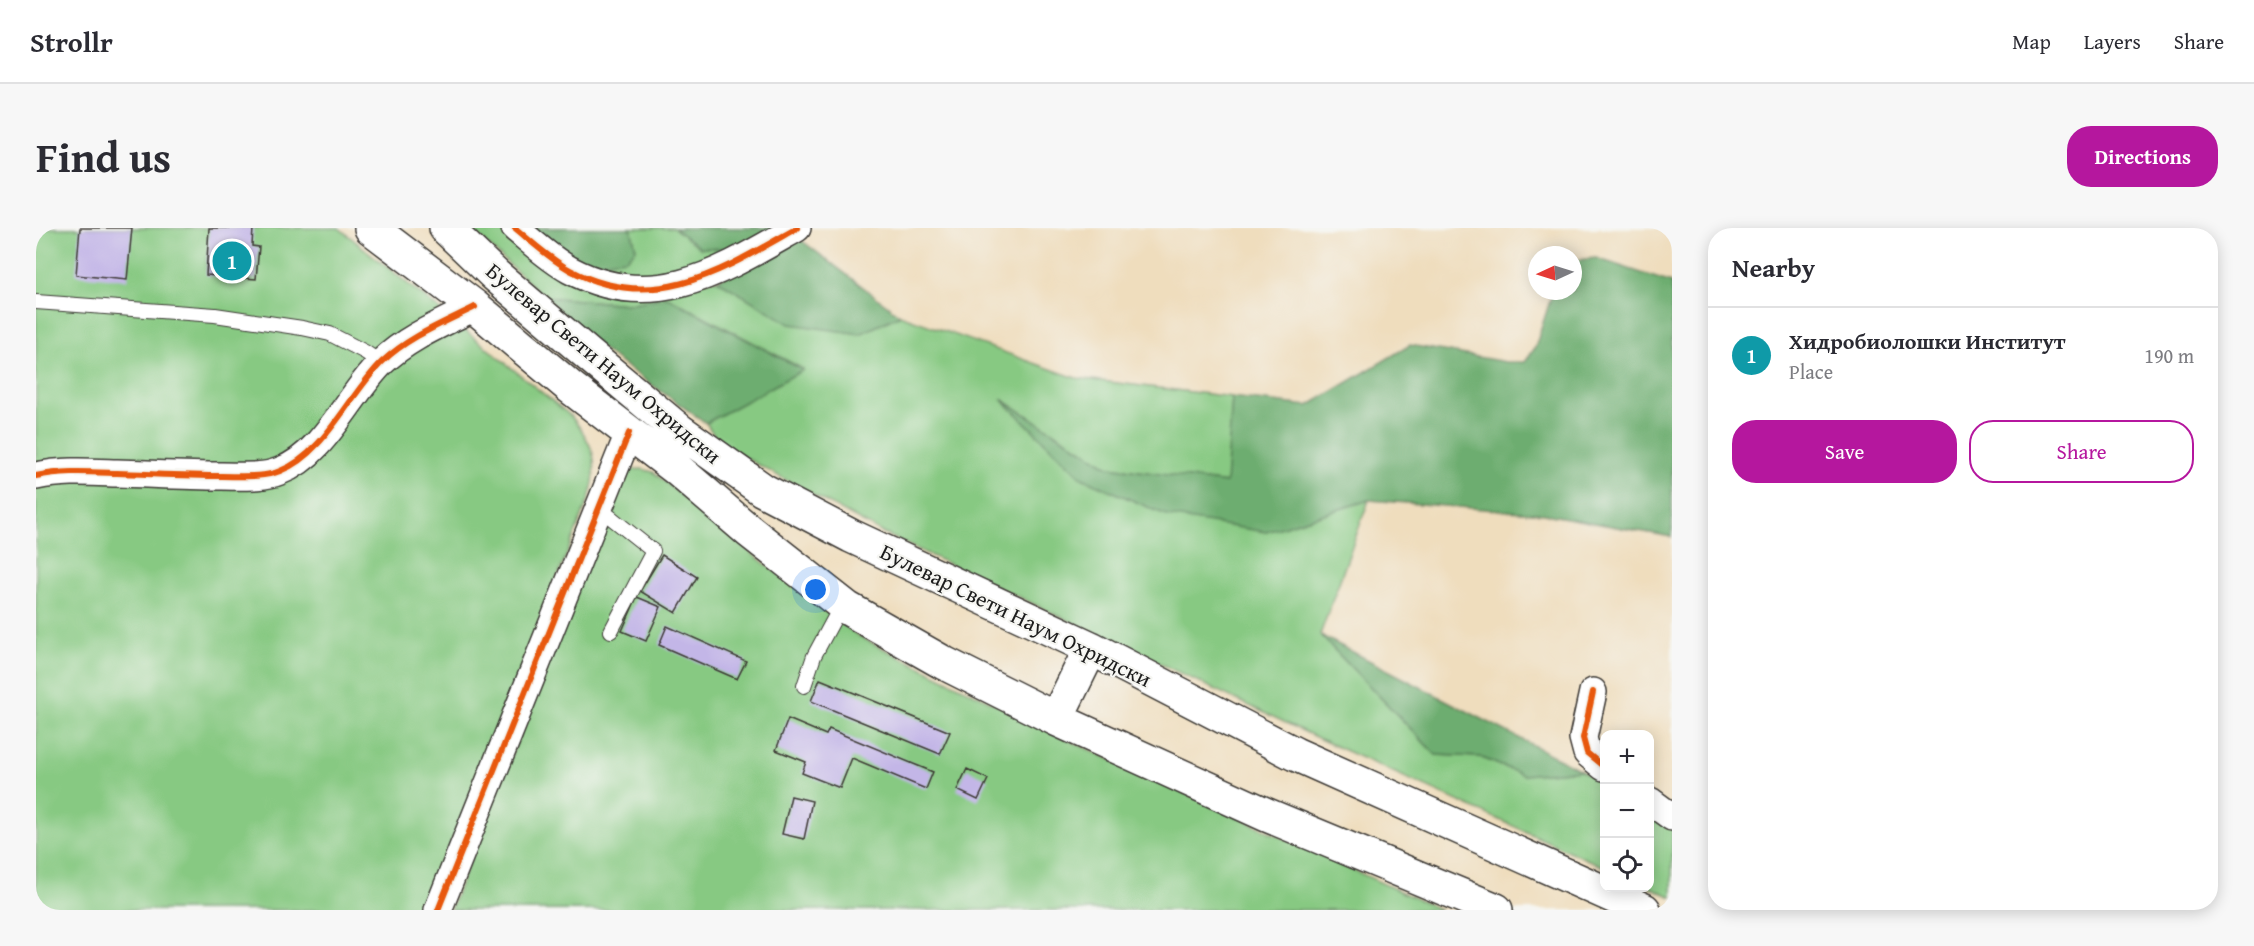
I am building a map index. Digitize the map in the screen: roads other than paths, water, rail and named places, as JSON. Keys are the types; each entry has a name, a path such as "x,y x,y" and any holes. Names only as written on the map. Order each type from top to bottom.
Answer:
{"main road":[{"name":"Булевар Свети Наум Охридски","path":"371,228 475,307 842,604 944,663 1056,719 1267,815 1496,910"},
{"name":"Булевар Свети Наум Охридски","path":"446,228 495,275 608,371 680,430 763,490 851,536 1091,648 1295,754 1644,910"},
{"path":"1056,719 1091,648"}],"street":[{"path":"515,228 568,269 588,278 624,288 649,290 697,280 797,228"},
{"path":"36,476 86,472 246,476 279,472 291,466 320,441 381,363 429,330 475,307"},
{"path":"438,910 629,433"},
{"path":"1593,692 1583,738 1587,753 1600,763"},
{"path":"1654,804 1672,817"}],"lane":[{"path":"36,302 215,315 302,328 330,334 381,363"},
{"path":"599,508 653,551 611,631"},
{"path":"804,686 814,656 842,604"}],"place":[{"name":"Хидробиолошки Институт","path":"232,261"}]}
